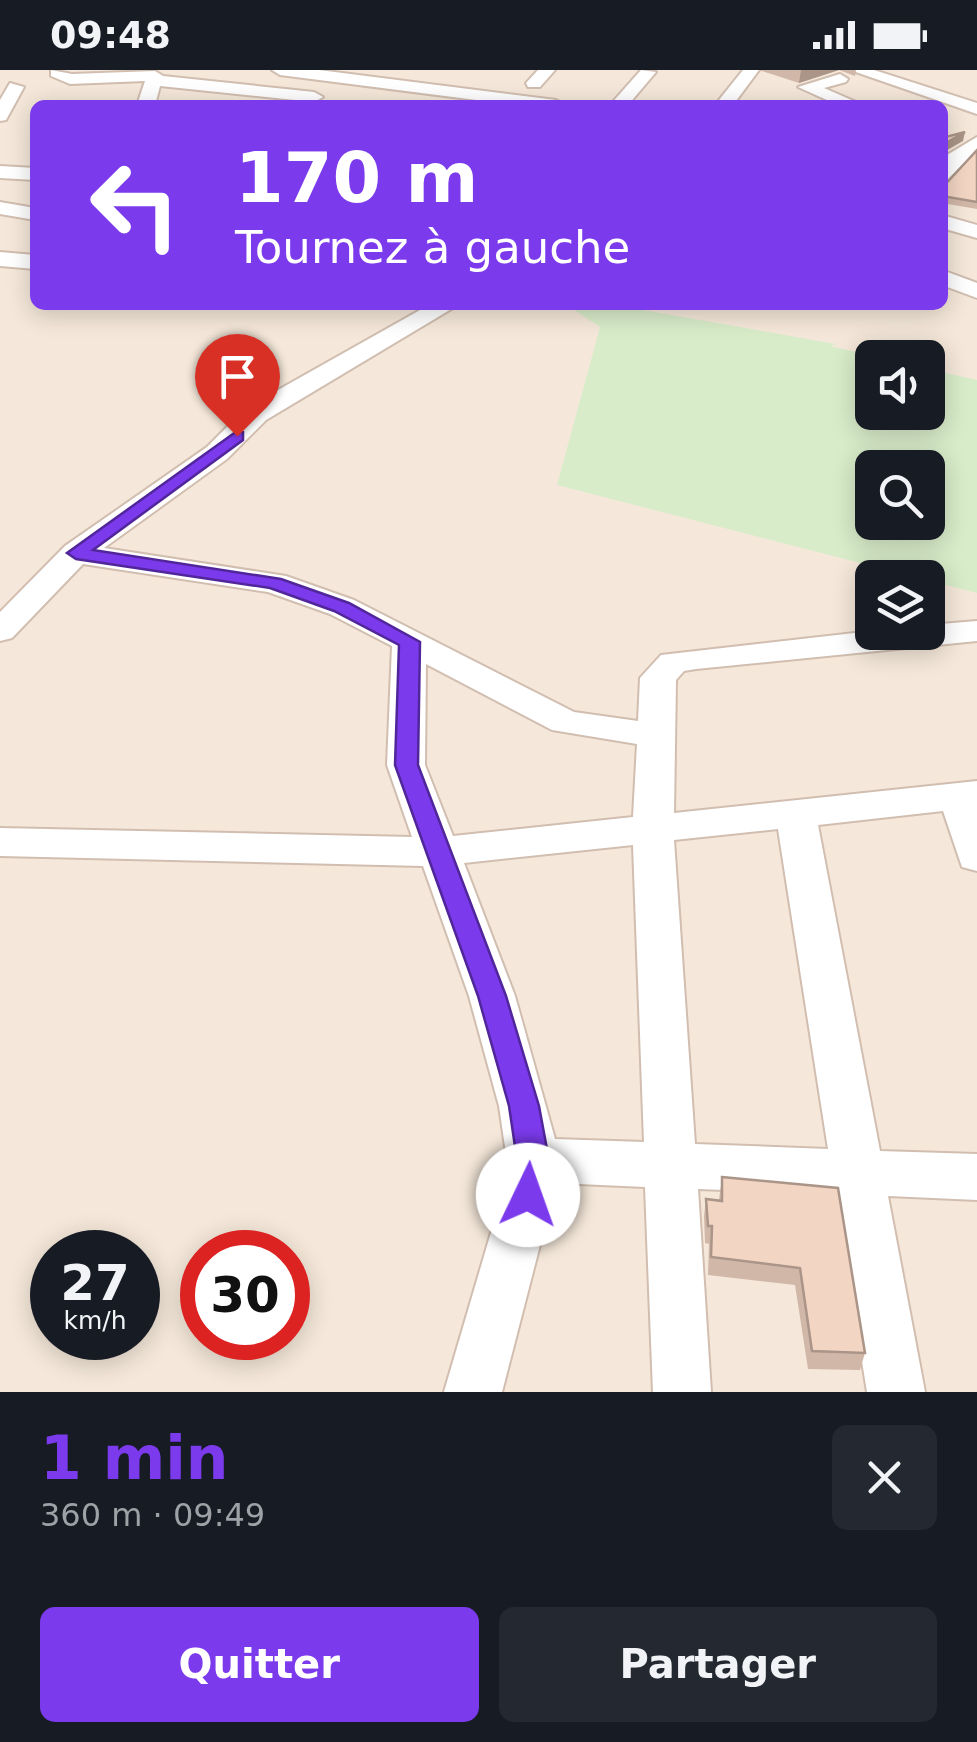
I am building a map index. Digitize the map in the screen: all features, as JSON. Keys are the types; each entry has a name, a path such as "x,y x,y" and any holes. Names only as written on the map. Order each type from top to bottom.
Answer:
{"street":[{"path":"285,70 394,84 451,98 502,100"},
{"path":"376,100 410,70"},
{"path":"451,98 481,70"},
{"path":"534,84 547,70"},
{"path":"728,100 750,70"},
{"path":"858,70 955,94"},
{"path":"623,100 645,71"},
{"path":"276,100 320,73"},
{"path":"65,80 156,76 149,94"},
{"path":"952,77 955,94 971,113"},
{"path":"840,79 806,87 841,100"},
{"path":"1,111 16,87"},
{"path":"149,94 285,93 336,100"},
{"path":"149,94 180,100"},
{"path":"922,100 955,94"},
{"path":"948,136 972,144"},
{"path":"949,178 948,163 972,144"},
{"path":"0,208 30,213"},
{"path":"948,223 977,232"},
{"path":"948,280 977,291"},
{"path":"0,631 76,553 217,453 272,403 437,310"},
{"path":"76,553 274,583 342,607 565,722 656,736"},
{"path":"682,1392 653,832 658,678 673,662 977,631"},
{"path":"410,642 406,765 492,996 524,1106 533,1160 528,1195 473,1392"},
{"path":"0,842 438,852 653,832 968,795 977,857"},
{"path":"796,815 896,1392"},
{"path":"533,1160 977,1177"}],"shaded area":[{"path":"0,70 977,70 977,1392 0,1392"}],"green space":[{"path":"574,310 643,310 836,344 830,346 855,352 855,430 945,430 945,373 977,380 977,593 945,585 945,560 855,562 557,485 600,327"}],"building":[{"path":"977,150 977,202 948,197 948,181"},
{"path":"722,1177 838,1188 865,1353 812,1351 800,1268 711,1257 712,1226 708,1226 706,1199 722,1201"}],"route":[{"path":"237,436 76,553 215,571 274,583 342,607 410,642 406,765 492,996 524,1106 533,1160 528,1195"}]}
